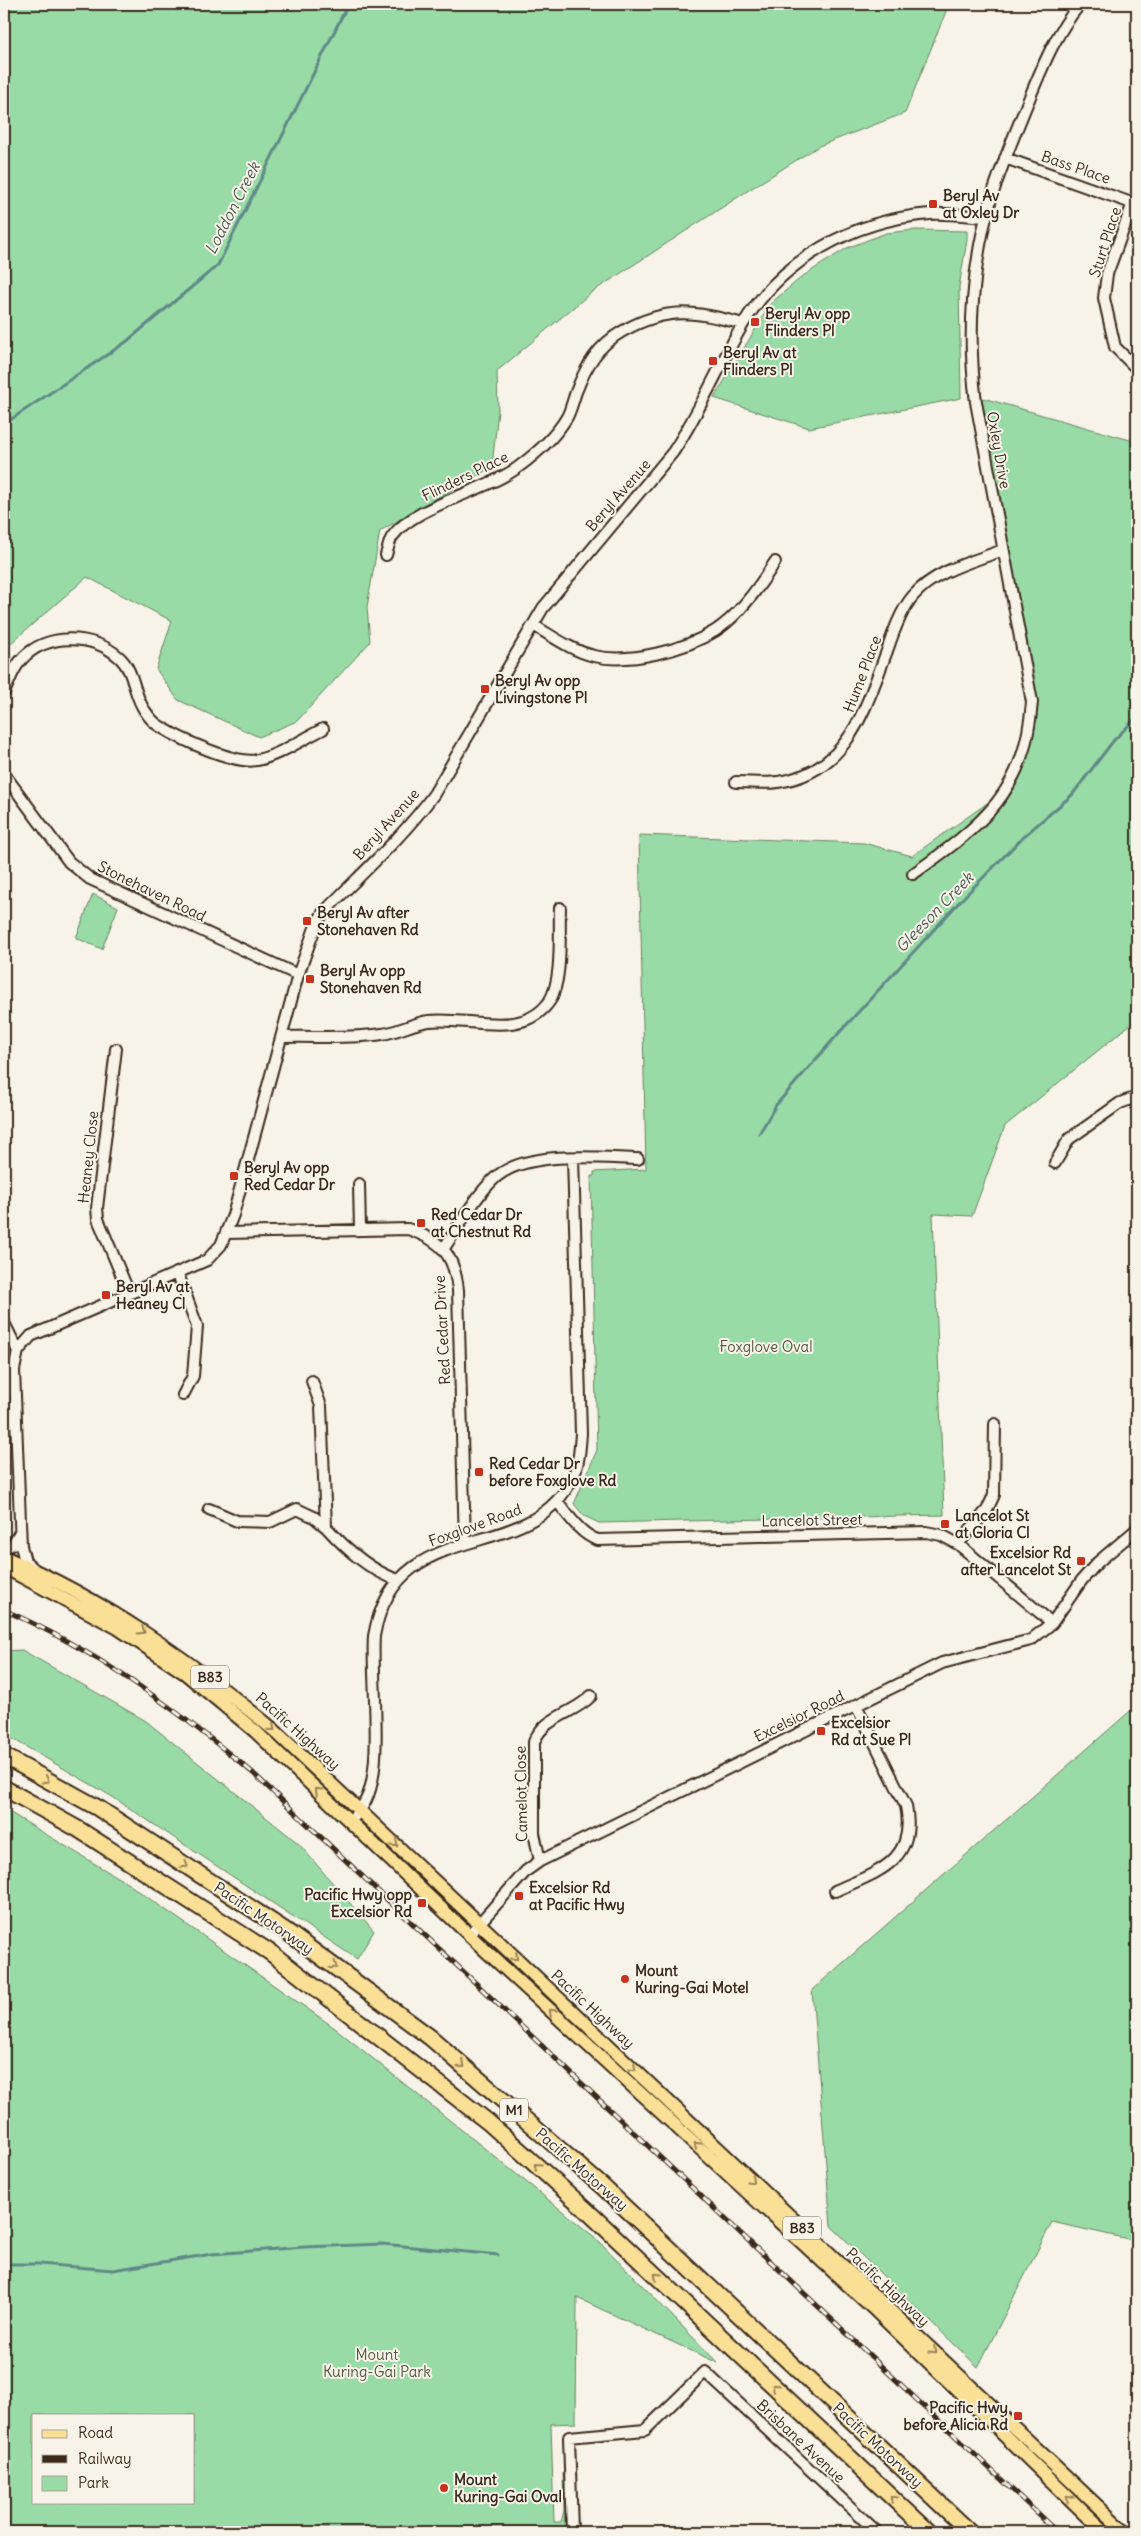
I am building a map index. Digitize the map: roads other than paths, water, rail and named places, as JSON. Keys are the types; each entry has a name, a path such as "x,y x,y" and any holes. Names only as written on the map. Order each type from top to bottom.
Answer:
{"highway":[{"name":"Pacific Motorway","path":"4,1756 98,1808 286,1931 431,2038 603,2187 970,2532"},
{"name":"Pacific Motorway","path":"4,1788 78,1829 271,1953 488,2122 584,2208 929,2532"}],"main road":[{"name":"Pacific Highway","path":"4,1556 124,1620 193,1664 275,1731 1125,2532"},
{"name":"Pacific Highway","path":"4,1567 118,1628 185,1673 255,1731 469,1935 873,2308 1104,2532"}],"street":[{"name":"Oxley Drive","path":"913,874 968,831 998,804 1019,768 1029,731 1032,702 976,402 972,369 974,293 986,217 1005,158 1058,32 1080,4"},
{"name":"Bass Place","path":"1005,158 1135,204"},
{"name":"Sturt Place","path":"1135,204 1107,274 1104,298 1115,347 1137,369"},
{"name":"Beryl Avenue","path":"18,1351 31,1336 208,1260 222,1245 228,1233 298,975 316,925 323,913 418,816 453,762 533,624 554,594 673,452 689,428 743,324 774,284 806,256 826,243 859,229 899,218 937,214 986,217"},
{"name":"Flinders Place","path":"386,555 392,538 406,522 515,470 545,445 567,417 582,377 593,356 624,331 670,314 682,312 706,314 743,324"},
{"name":"Hume Place","path":"736,782 778,782 810,773 838,754 860,722 894,631 912,597 929,582 948,570 1003,550"},
{"path":"533,624 570,647 593,656 616,659 654,654 715,631 732,616 761,584 775,562"},
{"path":"4,693 20,661 27,654 55,641 76,639 98,645 120,657 129,669 144,710 161,727 223,756 243,761 262,759 323,729"},
{"name":"Stonehaven Road","path":"4,774 69,862 90,879 298,975"},
{"path":"282,1037 371,1036 431,1021 503,1023 528,1018 539,1012 549,1001 554,990 557,977 560,908"},
{"name":"Heaney Close","path":"116,1049 97,1208 98,1219 129,1293"},
{"path":"1055,1163 1069,1139 1120,1103 1137,1097"},
{"path":"228,1233 408,1229 428,1237 444,1248 486,1187 507,1170 534,1161 573,1158 638,1159"},
{"name":"Foxglove Road","path":"350,1821 367,1799 375,1756 374,1636 381,1608 398,1580 416,1564 439,1552 518,1527 546,1511 557,1501 572,1478 577,1465 581,1433 573,1158"},
{"path":"359,1184 360,1230"},
{"name":"Red Cedar Drive","path":"444,1248 456,1273 458,1290 465,1543"},
{"path":"178,1274 197,1326 193,1376 183,1395"},
{"path":"4,1323 18,1351 14,1370 20,1532 25,1561 39,1573"},
{"path":"312,1381 321,1406 326,1527"},
{"path":"958,1544 987,1510 994,1495 994,1424"},
{"name":"Lancelot Street","path":"557,1501 590,1538 598,1540 926,1532 941,1535 958,1544 1052,1623"},
{"path":"209,1509 237,1521 270,1522 297,1509 326,1527 339,1542 378,1573 398,1580"},
{"name":"Excelsior Road","path":"469,1935 526,1872 540,1861 947,1661 1023,1643 1043,1632 1052,1623 1089,1572 1137,1529"},
{"path":"4,1549 13,1544 20,1532"},
{"name":"Camelot Close","path":"540,1861 534,1833 534,1742 540,1729 577,1709 591,1696"},
{"path":"835,1891 894,1861 905,1845 909,1820 906,1806 856,1705"},
{"name":"Brisbane Avenue","path":"572,2532 569,2437 645,2430 705,2372 876,2532"}],"waterway":[{"name":"Loddon Creek","path":"4,424 126,342 218,265 348,4"},
{"name":"Gleeson Creek","path":"759,1134 776,1105 839,1033 963,898 1024,836 1072,795 1114,740 1137,717"},
{"path":"4,2264 39,2264 113,2270 212,2254 304,2247 382,2244 498,2255"}],"railway":[{"path":"4,1610 71,1643 134,1682 195,1726 253,1773 1057,2532"}],"place":[{"name":"Beryl Av at Oxley Dr","path":"933,204"},
{"name":"Beryl Av opp Flinders Pl","path":"755,322"},
{"name":"Beryl Av at Flinders Pl","path":"713,361"},
{"name":"Beryl Av opp Livingstone Pl","path":"485,689"},
{"name":"Beryl Av after Stonehaven Rd","path":"307,921"},
{"name":"Beryl Av opp Stonehaven Rd","path":"310,979"},
{"name":"Beryl Av opp Red Cedar Dr","path":"234,1176"},
{"name":"Red Cedar Dr at Chestnut Rd","path":"421,1223"},
{"name":"Beryl Av at Heaney Cl","path":"106,1295"},
{"name":"Red Cedar Dr before Foxglove Rd","path":"479,1472"},
{"name":"Lancelot St at Gloria Cl","path":"945,1524"},
{"name":"Excelsior Rd after Lancelot St","path":"1081,1561"},
{"name":"Excelsior Rd at Sue Pl","path":"821,1731"},
{"name":"Excelsior Rd at Pacific Hwy","path":"519,1896"},
{"name":"Pacific Hwy opp Excelsior Rd","path":"422,1903"},
{"name":"Mount Kuring-Gai Motel","path":"625,1979"},
{"name":"Pacific Hwy before Alicia Rd","path":"1018,2416"},
{"name":"Mount Kuring-Gai Oval","path":"444,2488"}],"park label":[{"name":"Foxglove Oval","path":"766,1346"},
{"name":"Mount Kuring-Gai Park","path":"377,2362"}]}
